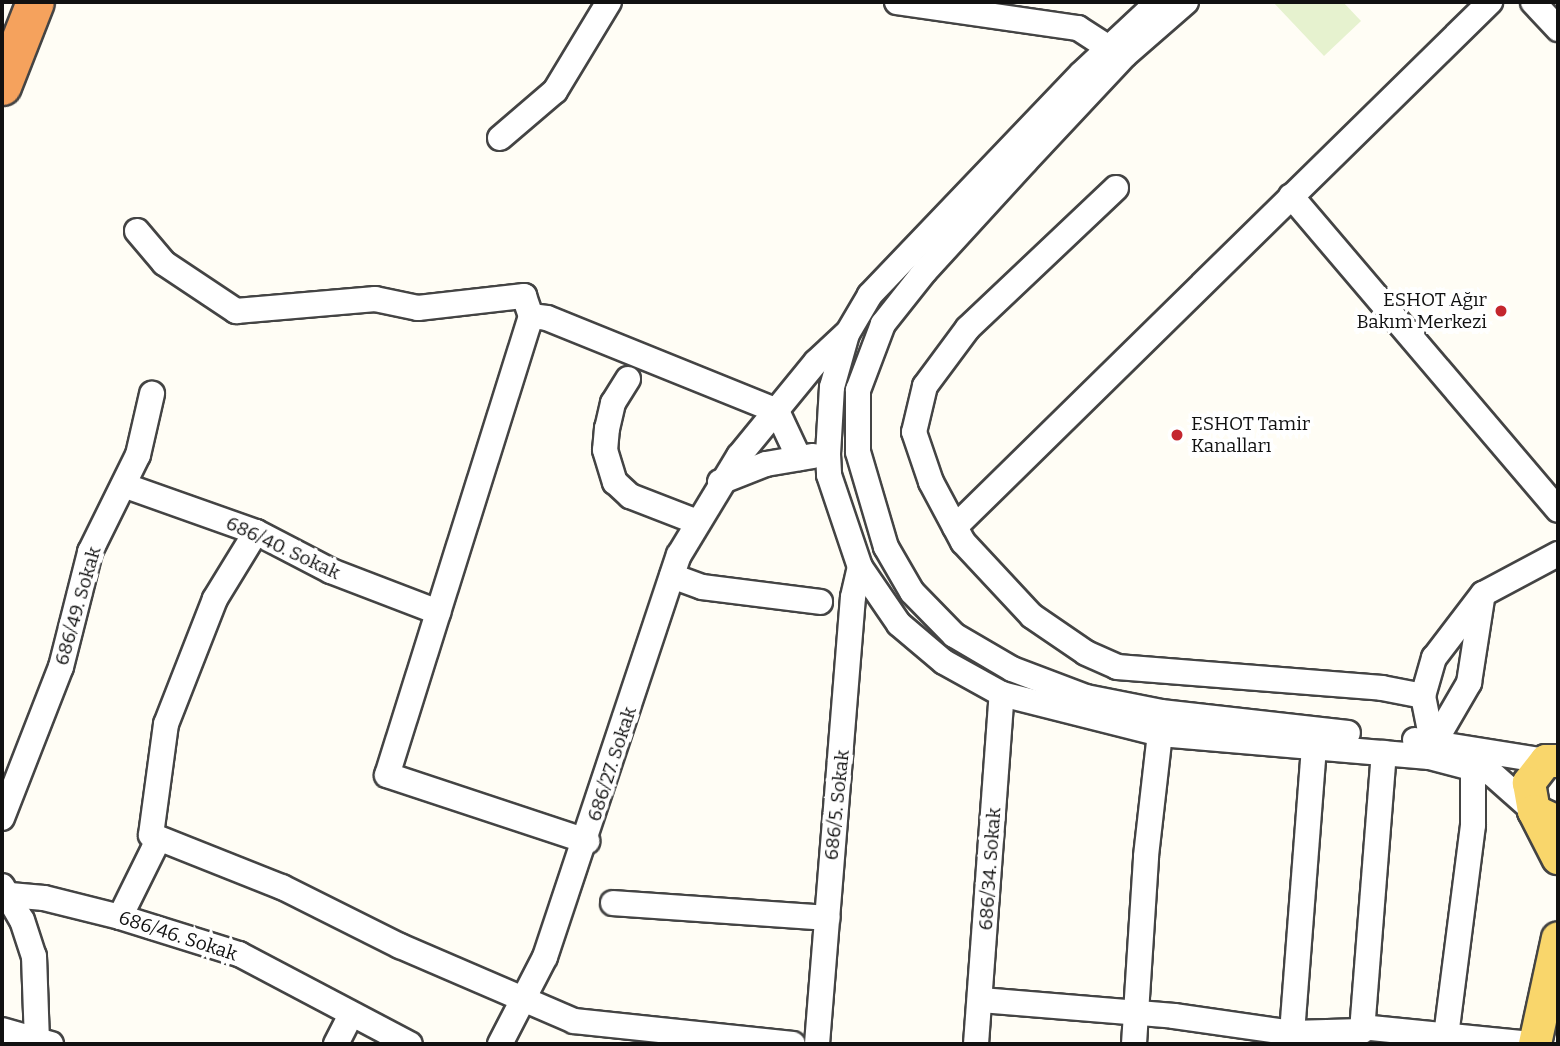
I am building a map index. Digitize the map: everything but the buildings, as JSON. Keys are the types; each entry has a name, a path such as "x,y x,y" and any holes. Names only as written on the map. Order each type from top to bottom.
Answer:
{"highway":[{"path":"2,86 35,2"}],"main road":[{"path":"1552,761 1529,783 1546,816 1558,858"},
{"path":"1533,1044 1558,938"},
{"path":"1556,1044 1558,1035"}],"street":[{"path":"500,138 555,91 609,2"},
{"path":"897,2 1078,28 1109,48"},
{"path":"1158,2 1109,48 870,295 847,334 832,387 828,454 833,486 860,567 899,624 944,662 1002,694 1160,734 1384,753 1431,749 1491,773 1546,816"},
{"path":"1186,2 1125,55 925,271 883,324 858,390 858,452 886,547 912,592 954,635 1012,669 1086,697 1161,712 1431,749 1552,761"},
{"path":"955,527 1490,2"},
{"path":"1532,2 1558,29"},
{"path":"1116,188 968,328 925,386 914,432 931,482 963,542 1032,616 1086,653 1117,667 1382,688 1423,696"},
{"path":"1292,196 1558,510"},
{"path":"137,231 164,263 236,311 375,299 418,308 524,296 531,316 387,775 587,841"},
{"path":"531,316 547,317 776,411 799,458"},
{"name":"686/27. Sokak","path":"500,1044 527,998 587,841 672,576 697,522 720,482 776,411 816,362 847,334"},
{"path":"628,379 613,403 607,428 605,450 615,482 630,496 697,522"},
{"path":"795,391 832,387 858,390"},
{"name":"686/49. Sokak","path":"2,818 61,667 90,552 126,486 152,394"},
{"path":"720,482 766,464 858,452"},
{"name":"686/40. Sokak","path":"126,486 256,531 331,571 439,612"},
{"path":"256,531 215,599 166,724 151,835 158,841 282,887 400,946 527,998 574,1021 793,1044"},
{"path":"1431,749 1423,696 1434,658 1483,594 1558,554"},
{"name":"686/5. Sokak","path":"817,1044 853,597 860,567"},
{"path":"672,576 702,587 820,602"},
{"path":"1431,749 1469,683 1483,594"},
{"name":"686/34. Sokak","path":"976,1044 1002,694"},
{"path":"1134,1044 1160,734"},
{"path":"1292,1033 1314,746"},
{"path":"1361,1027 1384,753"},
{"path":"1446,1036 1473,825 1473,768"},
{"path":"120,917 158,841"},
{"path":"2,1030 42,1043 34,956 6,890"},
{"name":"686/46. Sokak","path":"6,890 120,917 239,954 410,1044"},
{"path":"613,903 827,918"},
{"path":"981,1000 1135,1013 1226,1035 1361,1027 1533,1044"},
{"path":"336,1044 351,1015"}],"green space":[{"path":"1273,2 1343,2 1361,21 1324,56"}],"place":[{"name":"ESHOT Ağır Bakım Merkezi","path":"1501,311"},
{"name":"ESHOT Tamir Kanalları","path":"1177,435"}]}
